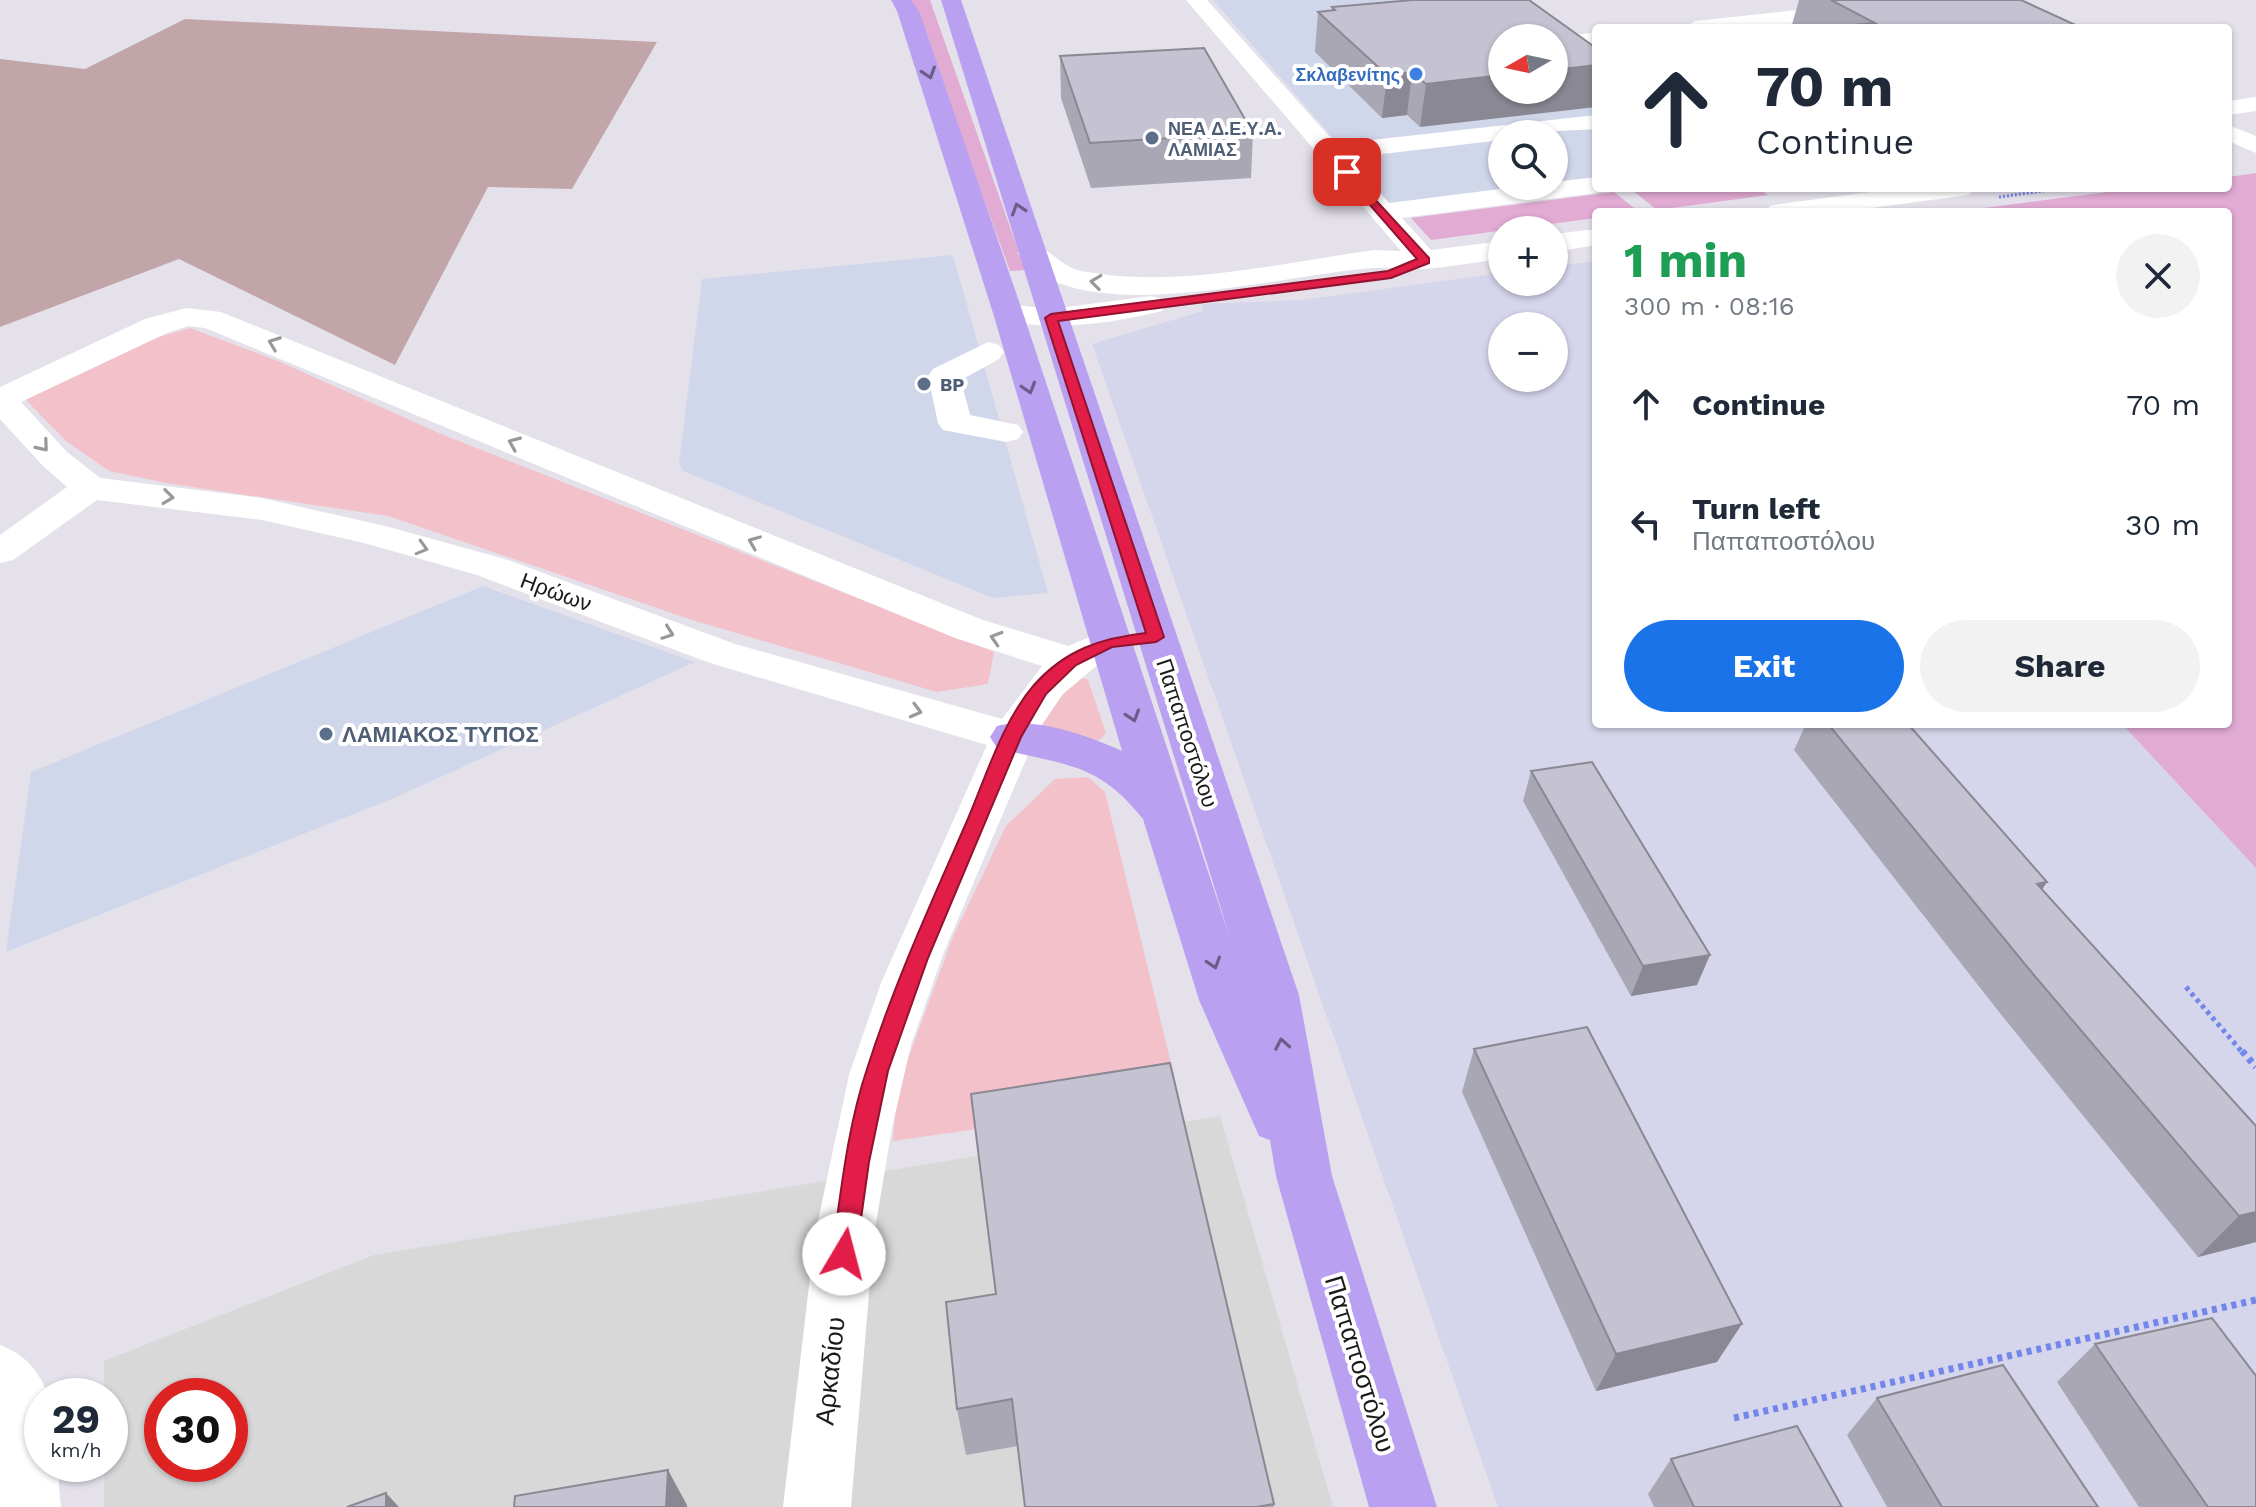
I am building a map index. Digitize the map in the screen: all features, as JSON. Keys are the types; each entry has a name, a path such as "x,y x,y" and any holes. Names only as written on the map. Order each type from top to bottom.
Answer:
{"main road":[{"name":"Παπαποστόλου","path":"901,0 908,11 1008,313 1090,652 1169,823 1225,1000 1304,1176"},
{"name":"Παπαποστόλου","path":"951,0 1051,318 1273,995 1304,1176 1403,1507"},
{"path":"1090,652 1156,637"},
{"path":"1012,737 1081,750 1121,768 1149,792 1169,823"}],"street":[{"path":"1196,0 1424,260"},
{"path":"1731,24 1948,0"},
{"path":"1570,42 1592,39"},
{"path":"1570,42 1592,57"},
{"path":"2232,107 2256,104"},
{"path":"1381,212 1572,154 1592,127"},
{"path":"2232,134 2256,147"},
{"path":"1329,152 1465,136 1572,154"},
{"path":"1465,136 1488,162"},
{"path":"1398,145 1430,176 1464,186 1488,176"},
{"path":"2232,152 2256,147"},
{"path":"1788,192 1811,208 1931,192"},
{"path":"1568,241 1592,238"},
{"path":"1032,253 1060,274 1080,280 1133,287 1194,283 1375,259 1424,260 1488,252"},
{"path":"1008,313 1051,318 1391,274 1424,260"},
{"path":"0,552 90,488 55,459 0,399 156,326 178,306 969,629 1090,652"},
{"path":"988,352 944,376 955,423 1006,432"},
{"name":"Ηρώων","path":"90,488 262,509 372,534 491,567 721,653 1012,737"},
{"name":"Αρκαδίου","path":"817,1507 840,1285 857,1162 877,1071 918,958 1012,737 1039,690 1090,652"},
{"path":"0,1376 19,1400 27,1507"}],"path":[{"path":"2186,987 2256,1067"},
{"path":"1734,1418 2256,1300"}],"shaded area":[{"path":"911,0 930,0 1025,270 1010,271"},
{"path":"1213,0 1502,0 1502,24 1488,24 1488,104 1568,104 1568,49 1592,67 1592,181 1568,184 1568,120 1488,120 1488,194 1392,206"},
{"path":"185,19 657,42 572,189 488,187 395,365 179,259 0,327 0,59 85,69"},
{"path":"2256,173 2256,868 2126,728 2232,728 2232,208 1984,208 2107,192 2232,192 2232,176"},
{"path":"1614,192 1634,208 1592,208 1592,219 1568,222 1568,216 1488,216 1488,232 1431,240 1411,218"},
{"path":"1634,192 1764,192 1768,195 1672,208 1654,208"},
{"path":"953,255 1048,593 993,598 683,471 679,463 702,279"},
{"path":"1592,261 1592,728 2126,728 2256,868 2256,1507 1498,1507 1092,344 1203,311 1202,304 1302,300 1488,275 1488,296 1568,296 1568,264"},
{"path":"190,328 278,361 441,434 994,652 988,684 937,692 692,620 388,516 166,483 109,471 66,441 23,397 122,348"},
{"path":"483,586 695,662 394,798 6,952 31,772"},
{"path":"1074,674 1088,680 1106,733 1096,743 1031,725"},
{"path":"1088,777 1105,792 1180,1100 893,1141 897,1089 952,939 1006,826 1055,779"},
{"path":"1220,1116 1333,1507 104,1507 104,1482 128,1482 128,1378 104,1378 104,1361 374,1255"}],"building":[{"path":"1413,0 1529,0 1562,24 1488,24 1488,77 1426,84 1412,72 1387,75 1318,12 1335,10 1332,7"},
{"path":"1831,0 2021,0 2073,24 1864,24 1875,23"},
{"path":"1568,28 1592,45 1592,65 1568,68"},
{"path":"1204,48 1253,133 1090,143 1060,56"},
{"path":"1831,728 1912,728 2047,882 2037,884 2256,1126 2256,1212 2239,1216 2033,974"},
{"path":"1592,762 1710,955 1643,966 1531,771"},
{"path":"1587,1027 1742,1324 1616,1354 1474,1049"},
{"path":"1170,1063 1274,1504 1257,1507 1025,1507 1012,1399 957,1409 946,1302 996,1294 971,1094"},
{"path":"2212,1318 2256,1376 2256,1507 2208,1507 2095,1344"},
{"path":"2003,1365 2098,1507 1942,1507 1877,1398"},
{"path":"1797,1426 1842,1507 1694,1507 1671,1459"},
{"path":"668,1470 666,1507 514,1507 515,1496"},
{"path":"386,1493 386,1507 347,1507"}],"place":[{"name":"Σκλαβενίτης","path":"1416,74"},
{"name":"ΝΕΑ Δ.Ε.Υ.Α. ΛΑΜΙΑΣ","path":"1152,138"},
{"name":"BP","path":"924,384"},
{"name":"ΛΑΜΙΑΚΟΣ ΤΥΠΟΣ","path":"326,734"}],"route":[{"path":"844,1254 857,1162 877,1071 918,958 1012,737 1039,690 1070,661 1109,642 1156,637 1051,318 1391,274 1424,260 1347,172"}]}
